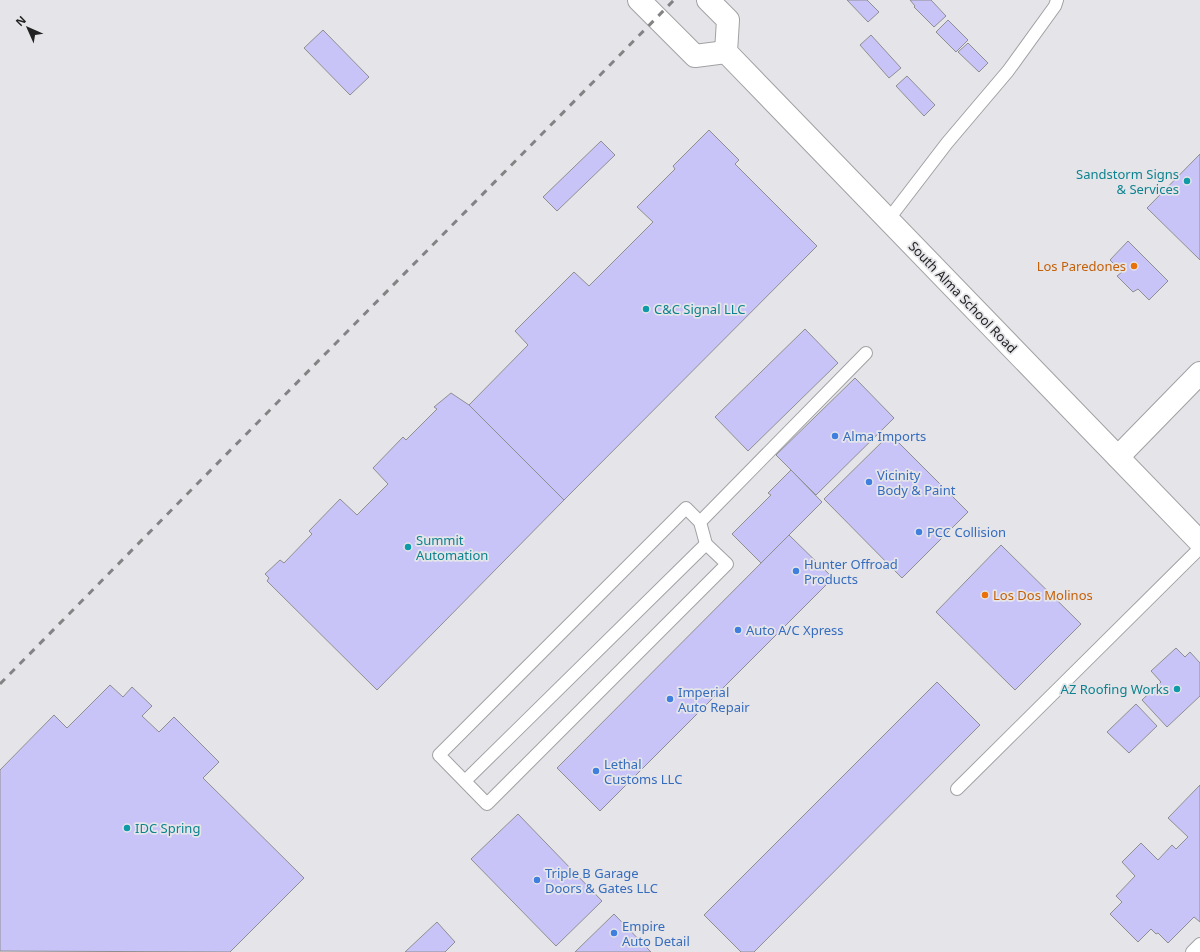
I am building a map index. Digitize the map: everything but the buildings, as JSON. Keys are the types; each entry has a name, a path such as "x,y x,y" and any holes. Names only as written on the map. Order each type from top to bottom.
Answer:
{"main road":[{"path":"639,0 695,56 726,52 728,20 708,0"},
{"name":"South Alma School Road","path":"726,52 1200,542"},
{"path":"1118,457 1200,373"}],"lane":[{"path":"888,220 947,144 1008,72 1058,0"},
{"path":"700,522 866,353"},
{"path":"686,508 700,522 706,544 727,564 487,804 439,755 686,508"},
{"path":"465,781 706,544"},
{"path":"957,788 1200,548"},
{"path":"1192,952 1200,944"}],"railway":[{"path":"0,684 674,0"}],"place":[{"name":"Sandstorm Signs & Services","path":"1187,181"},
{"name":"Los Paredones","path":"1134,266"},
{"name":"C&C Signal LLC","path":"646,309"},
{"name":"Alma Imports","path":"835,436"},
{"name":"Vicinity Body & Paint","path":"869,482"},
{"name":"PCC Collision","path":"919,532"},
{"name":"Summit Automation","path":"408,547"},
{"name":"Hunter Offroad Products","path":"796,571"},
{"name":"Los Dos Molinos","path":"985,595"},
{"name":"Auto A/C Xpress","path":"738,630"},
{"name":"AZ Roofing Works","path":"1177,689"},
{"name":"Imperial Auto Repair","path":"670,699"},
{"name":"Lethal Customs LLC","path":"596,771"},
{"name":"IDC Spring","path":"127,828"},
{"name":"Triple B Garage Doors & Gates LLC","path":"537,880"},
{"name":"Empire Auto Detail","path":"614,933"}]}
